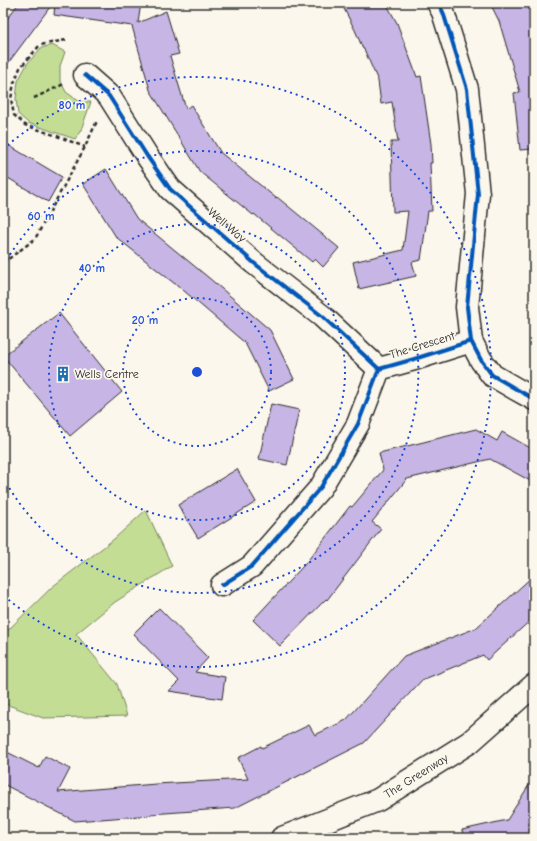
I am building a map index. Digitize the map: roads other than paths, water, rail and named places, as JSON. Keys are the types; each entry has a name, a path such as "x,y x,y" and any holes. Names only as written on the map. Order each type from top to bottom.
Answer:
{"street":[{"name":"The Crescent","path":"222,585 252,566 321,487 358,424 379,369 471,341 467,307 478,194 467,90 443,12 438,3"},
{"name":"Well Way","path":"85,75 109,96 170,189 254,263 322,316 379,369"},
{"path":"471,341 481,360 492,375 534,398"},
{"name":"The Greenway","path":"282,838 378,800 470,742 534,685"}],"place":[{"name":"Wells Centre","path":"63,374"}]}
